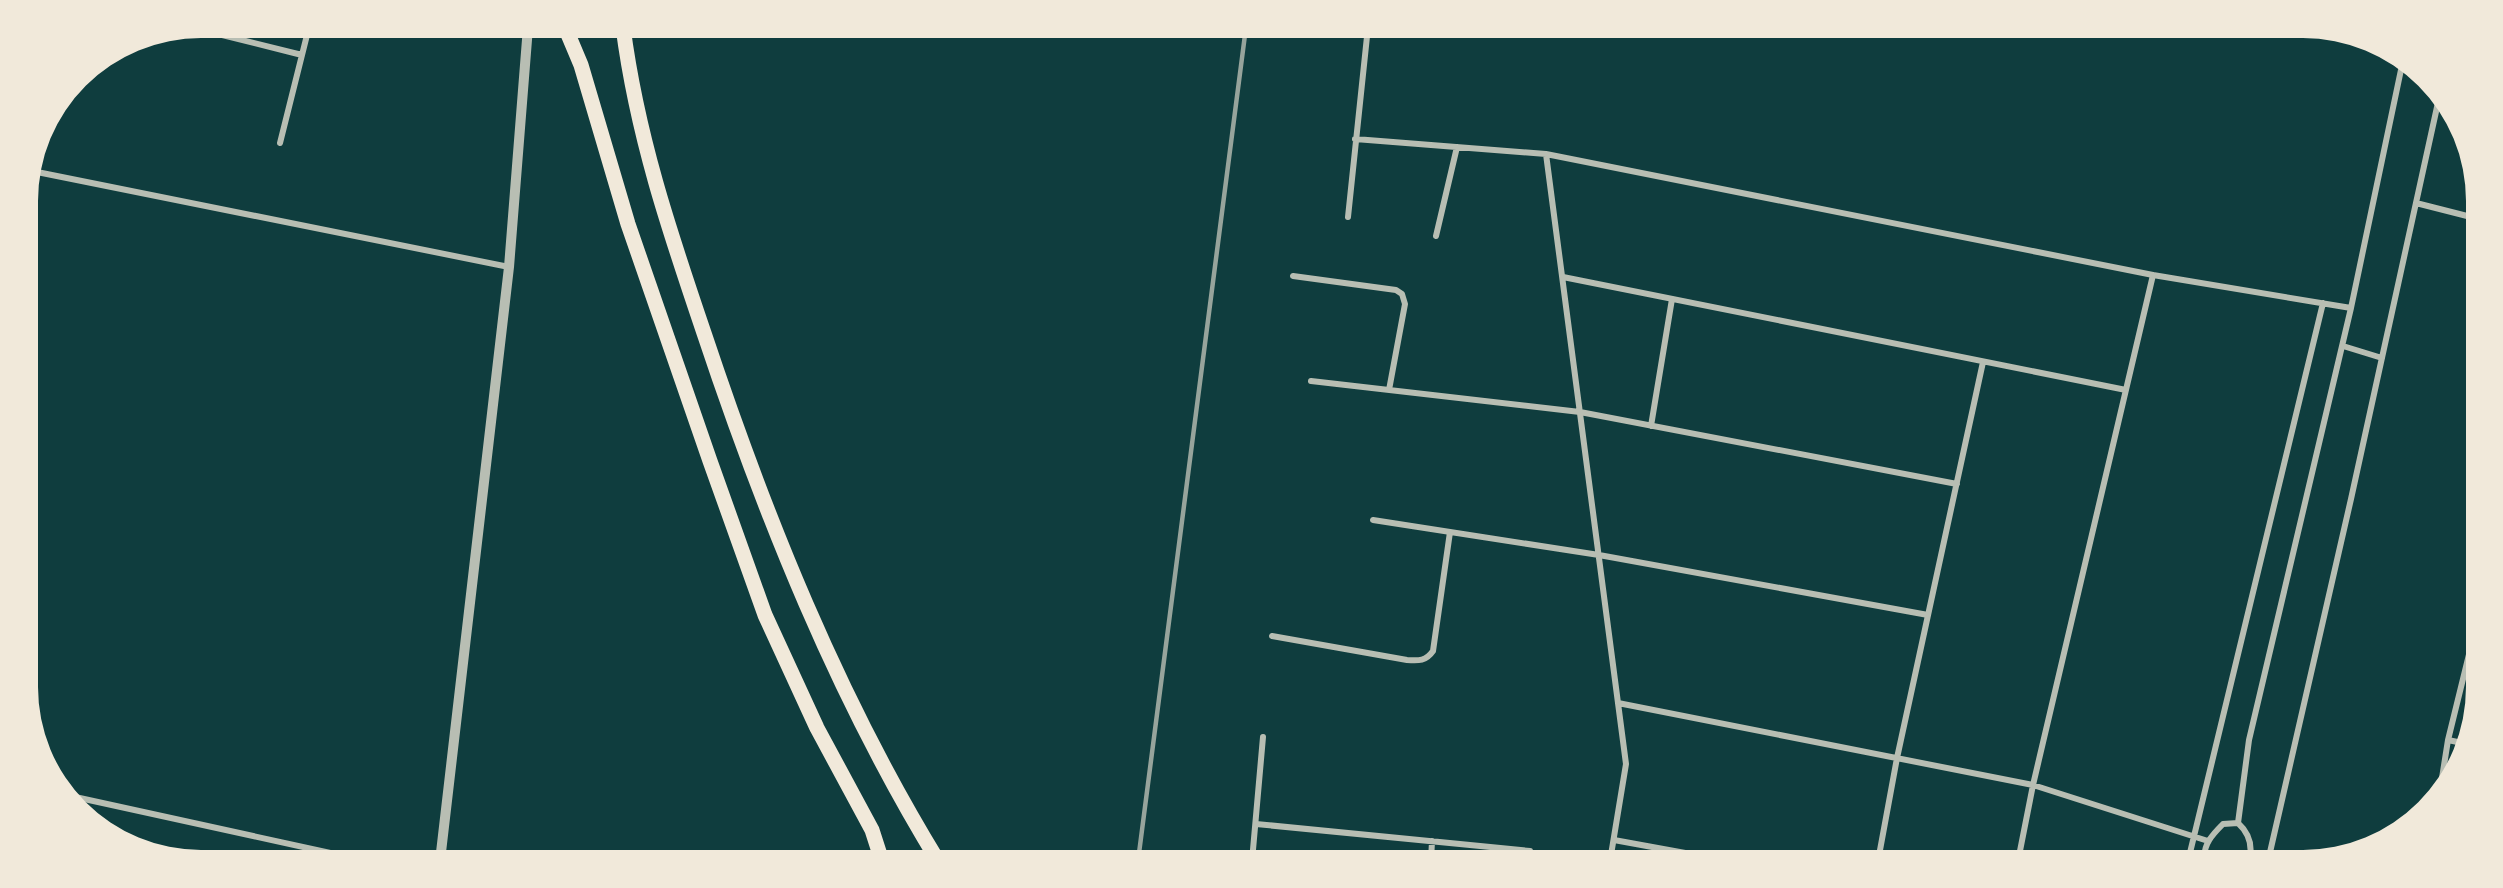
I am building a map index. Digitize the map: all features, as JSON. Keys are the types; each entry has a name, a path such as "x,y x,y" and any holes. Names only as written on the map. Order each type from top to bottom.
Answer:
{"highway":[{"path":"570,38 581,65 632,236 765,615 817,728 872,830 878,850"},
{"path":"624,38 641,132 664,213 732,417 796,580 843,688 907,810 931,850"}],"street":[{"path":"234,38 302,55"},
{"path":"280,143 306,38"},
{"path":"441,850 509,267 527,38"},
{"path":"1348,218 1367,38"},
{"path":"2238,823 2249,740 2343,346 2401,71"},
{"path":"2270,850 2437,108"},
{"path":"1355,139 1546,154 2153,275 2351,308"},
{"path":"1436,236 1457,147"},
{"path":"1546,154 1626,764 1612,850"},
{"path":"40,173 509,267"},
{"path":"2416,203 2466,216"},
{"path":"2020,850 2033,785 2153,275"},
{"path":"1293,276 1396,290 1402,294 1405,304 1389,390"},
{"path":"1563,277 2126,390"},
{"path":"1651,426 1672,299"},
{"path":"2190,850 2323,303"},
{"path":"2343,346 2382,358"},
{"path":"1880,850 1897,758 1983,362"},
{"path":"1311,381 1580,412 1957,484"},
{"path":"1372,520 1599,555 1928,615"},
{"path":"1272,636 1407,660 1424,660 1433,651 1450,532"},
{"path":"2443,769 2466,667"},
{"path":"1618,703 2033,785 2208,841"},
{"path":"1253,850 1263,737"},
{"path":"2448,740 2456,742"},
{"path":"81,798 316,850"},
{"path":"2205,850 2208,841 2223,824 2238,823 2247,831 2248,850"},
{"path":"1256,824 1519,850"},
{"path":"1614,840 1669,850"},
{"path":"1432,842 1432,850"}],"railway":[{"path":"1139,850 1245,38"}]}
